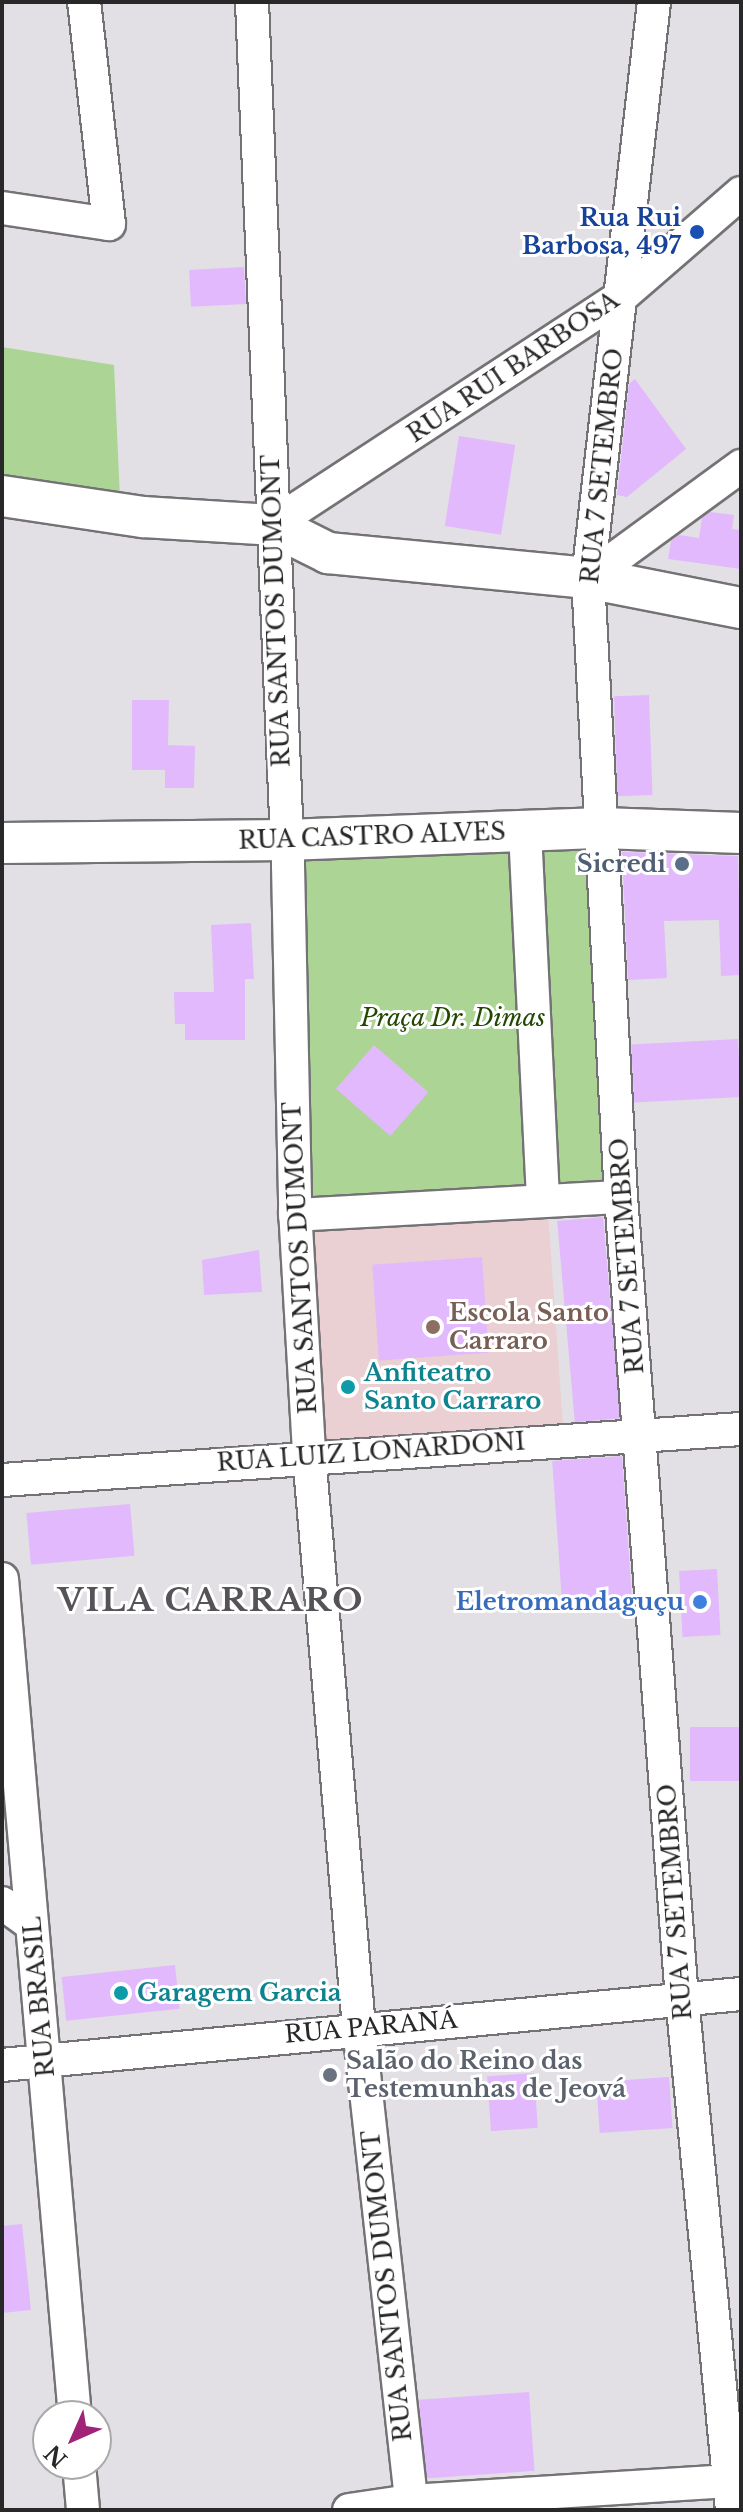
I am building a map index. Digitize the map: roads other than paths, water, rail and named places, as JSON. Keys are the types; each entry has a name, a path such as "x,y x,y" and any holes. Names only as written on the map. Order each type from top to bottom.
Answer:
{"main road":[{"path":"2,496 143,517 272,525 328,553 588,578 741,608"},
{"name":"RUA CASTRO ALVES","path":"2,843 286,840 602,828 741,833"}],"street":[{"path":"2,208 109,224 84,2"},
{"name":"RUA SANTOS DUMONT","path":"252,2 286,840 295,1215 309,1455 359,2028 412,2506"},
{"name":"RUA 7 SETEMBRO","path":"654,2 588,578 621,1197 639,1435 682,1998 733,2490"},
{"name":"RUA RUI BARBOSA","path":"272,525 621,297 741,193"},
{"path":"588,578 741,466"},
{"path":"525,831 543,1201"},
{"path":"295,1215 621,1197"},
{"name":"RUA LUIZ LONARDONI","path":"2,1480 309,1455 741,1429"},
{"name":"RUA BRASIL","path":"2,1579 12,1786 32,1925 74,2400"},
{"path":"2,1903 32,1925"},
{"name":"RUA PARANÁ","path":"2,2065 359,2028 741,1994"},
{"path":"80,2480 83,2510"},
{"path":"349,2510 571,2495 733,2490"}],"place":[{"name":"Rua Rui Barbosa, 497","path":"697,232"},
{"name":"Sicredi","path":"682,864"},
{"name":"Escola Santo Carraro","path":"433,1327"},
{"name":"Anfiteatro Santo Carraro","path":"348,1387"},
{"name":"Eletromandaguçu","path":"700,1602"},
{"name":"Garagem Garcia","path":"121,1993"},
{"name":"Salão do Reino das Testemunhas de Jeová","path":"330,2075"}],"district":[{"name":"VILA CARRARO","path":"211,1600"}],"park label":[{"name":"Praça Dr. Dimas","path":"453,1018"}]}
